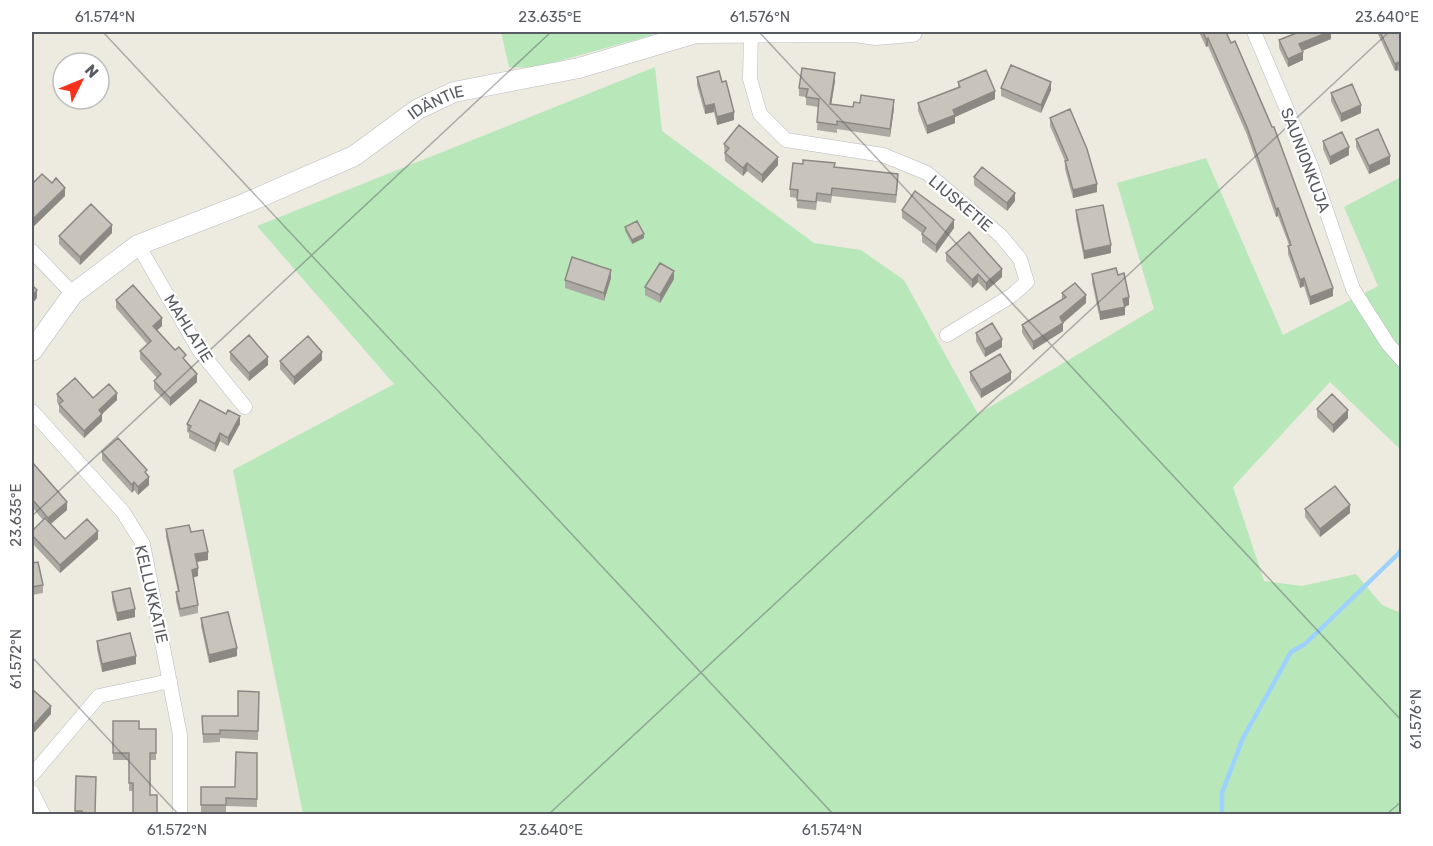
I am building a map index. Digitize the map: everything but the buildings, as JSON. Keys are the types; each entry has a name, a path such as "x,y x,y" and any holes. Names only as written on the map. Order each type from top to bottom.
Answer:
{"street":[{"name":"LIUSKETIE","path":"751,32 750,79 760,114 786,140 883,155 927,173 1001,236 1020,259 1027,282 1011,296 947,335"},
{"name":"IDÄNTIE","path":"32,351 73,294 138,245 246,203 354,156 418,109 454,92 579,68 696,33 854,32 876,35 912,32"},
{"name":"SAUNIONKUJA","path":"1254,32 1311,166 1353,290 1401,360"},
{"name":"MAHLATIE","path":"138,245 199,350 245,407"},
{"path":"32,251 73,294"},
{"name":"KELLUKKATIE","path":"32,411 123,512 144,544 180,735 180,814"},
{"path":"32,775 99,696 170,681"},
{"path":"32,792 43,814"}],"green space":[{"path":"501,32 651,32 652,35 534,68 509,67"},
{"path":"655,67 662,131 814,243 861,250 904,280 978,414 1154,309 1117,183 1206,158 1283,335 1378,286 1344,207 1401,177 1401,450 1330,382 1233,487 1264,581 1302,586 1356,574 1382,605 1401,613 1401,814 303,814 233,470 394,384 257,226"}],"waterway":[{"path":"1222,814 1222,793 1243,738 1291,652 1305,644 1402,548"}]}
